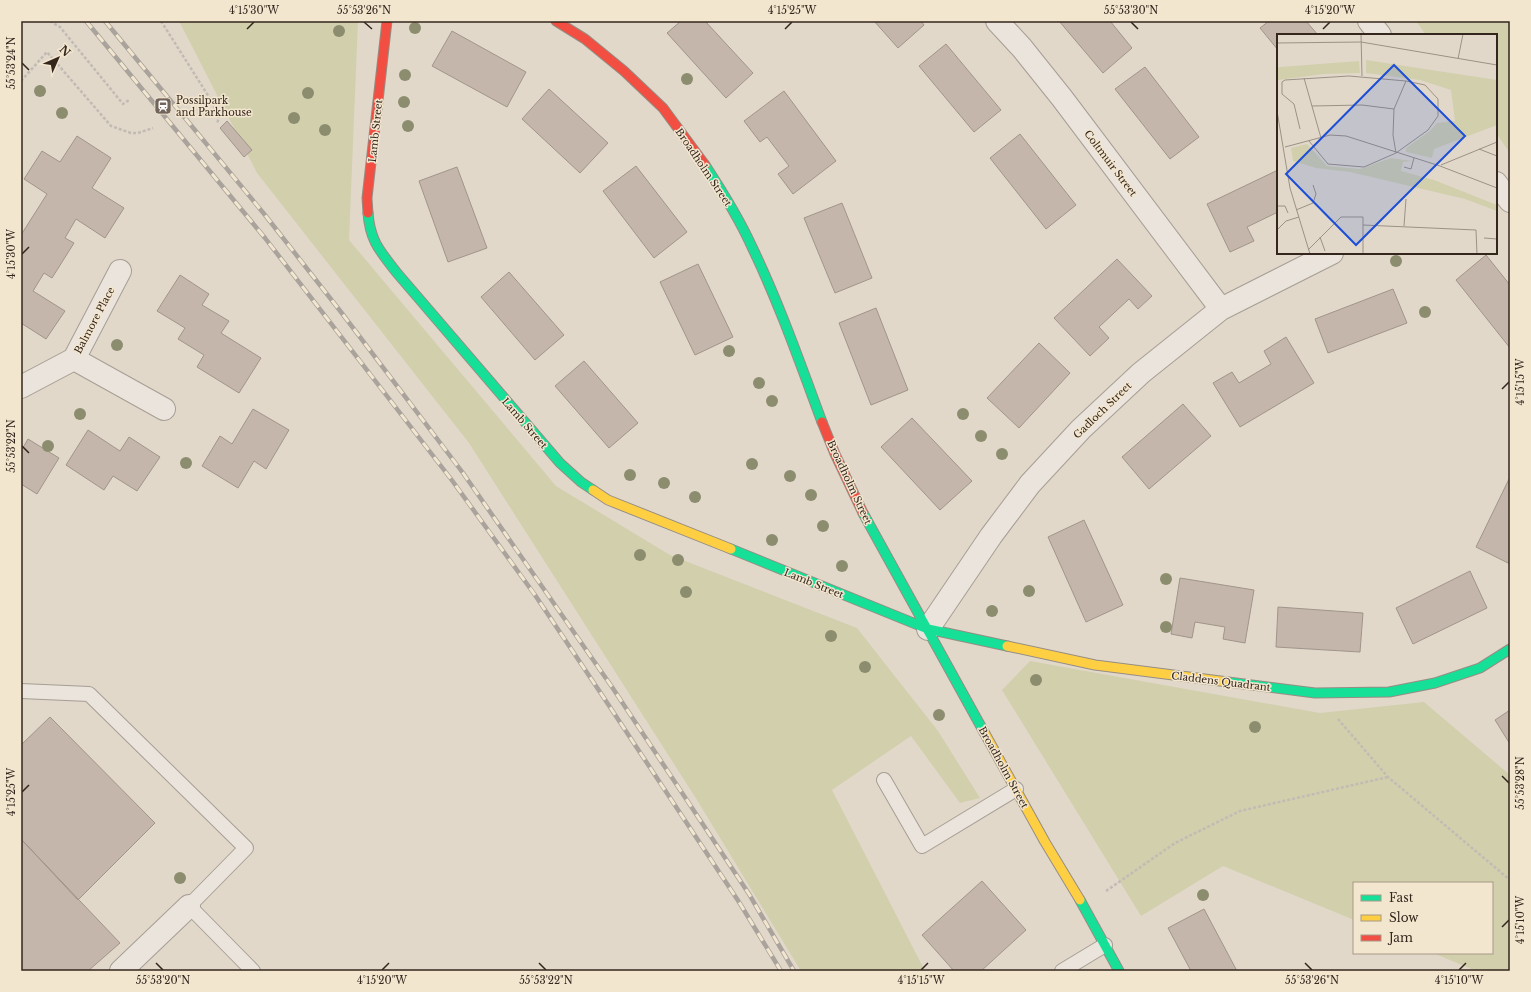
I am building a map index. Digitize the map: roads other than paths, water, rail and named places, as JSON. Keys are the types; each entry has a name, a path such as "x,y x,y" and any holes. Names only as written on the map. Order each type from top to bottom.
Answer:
{"street":[{"name":"Lamb Street","path":"387,21 368,198 369,228 378,247 397,273 560,464 580,482 608,500 928,629"},
{"name":"Broadholm Street","path":"556,21 585,39 624,71 663,108 695,150 726,197 752,246 771,290 835,454 862,511 1045,842 1084,906 1119,971"},
{"name":"Coltmuir Street","path":"997,21 1022,48 1062,98 1221,309"},
{"path":"1369,21 1379,34"},
{"name":"Gadloch Street","path":"928,629 991,536 1030,484 1081,429 1141,373 1221,309 1330,254"},
{"name":"Balmore Place","path":"21,387 74,359 120,271"},
{"path":"74,359 164,409"},
{"name":"Claddens Quadrant","path":"928,629 1095,665 1316,693 1389,692 1436,683 1480,668 1510,648"},
{"path":"121,971 189,906"}],"lane":[{"path":"21,691 89,694 246,848 189,906 253,971"},
{"path":"884,780 922,846 1016,789"},
{"path":"1062,971 1105,945"}],"railway":[{"path":"86,21 265,238 451,479 535,595 739,902 781,971"},
{"path":"105,21 265,215 341,312 463,473 612,687 749,894 794,971"}],"place":[{"name":"Possilpark and Parkhouse","path":"163,106"}]}
